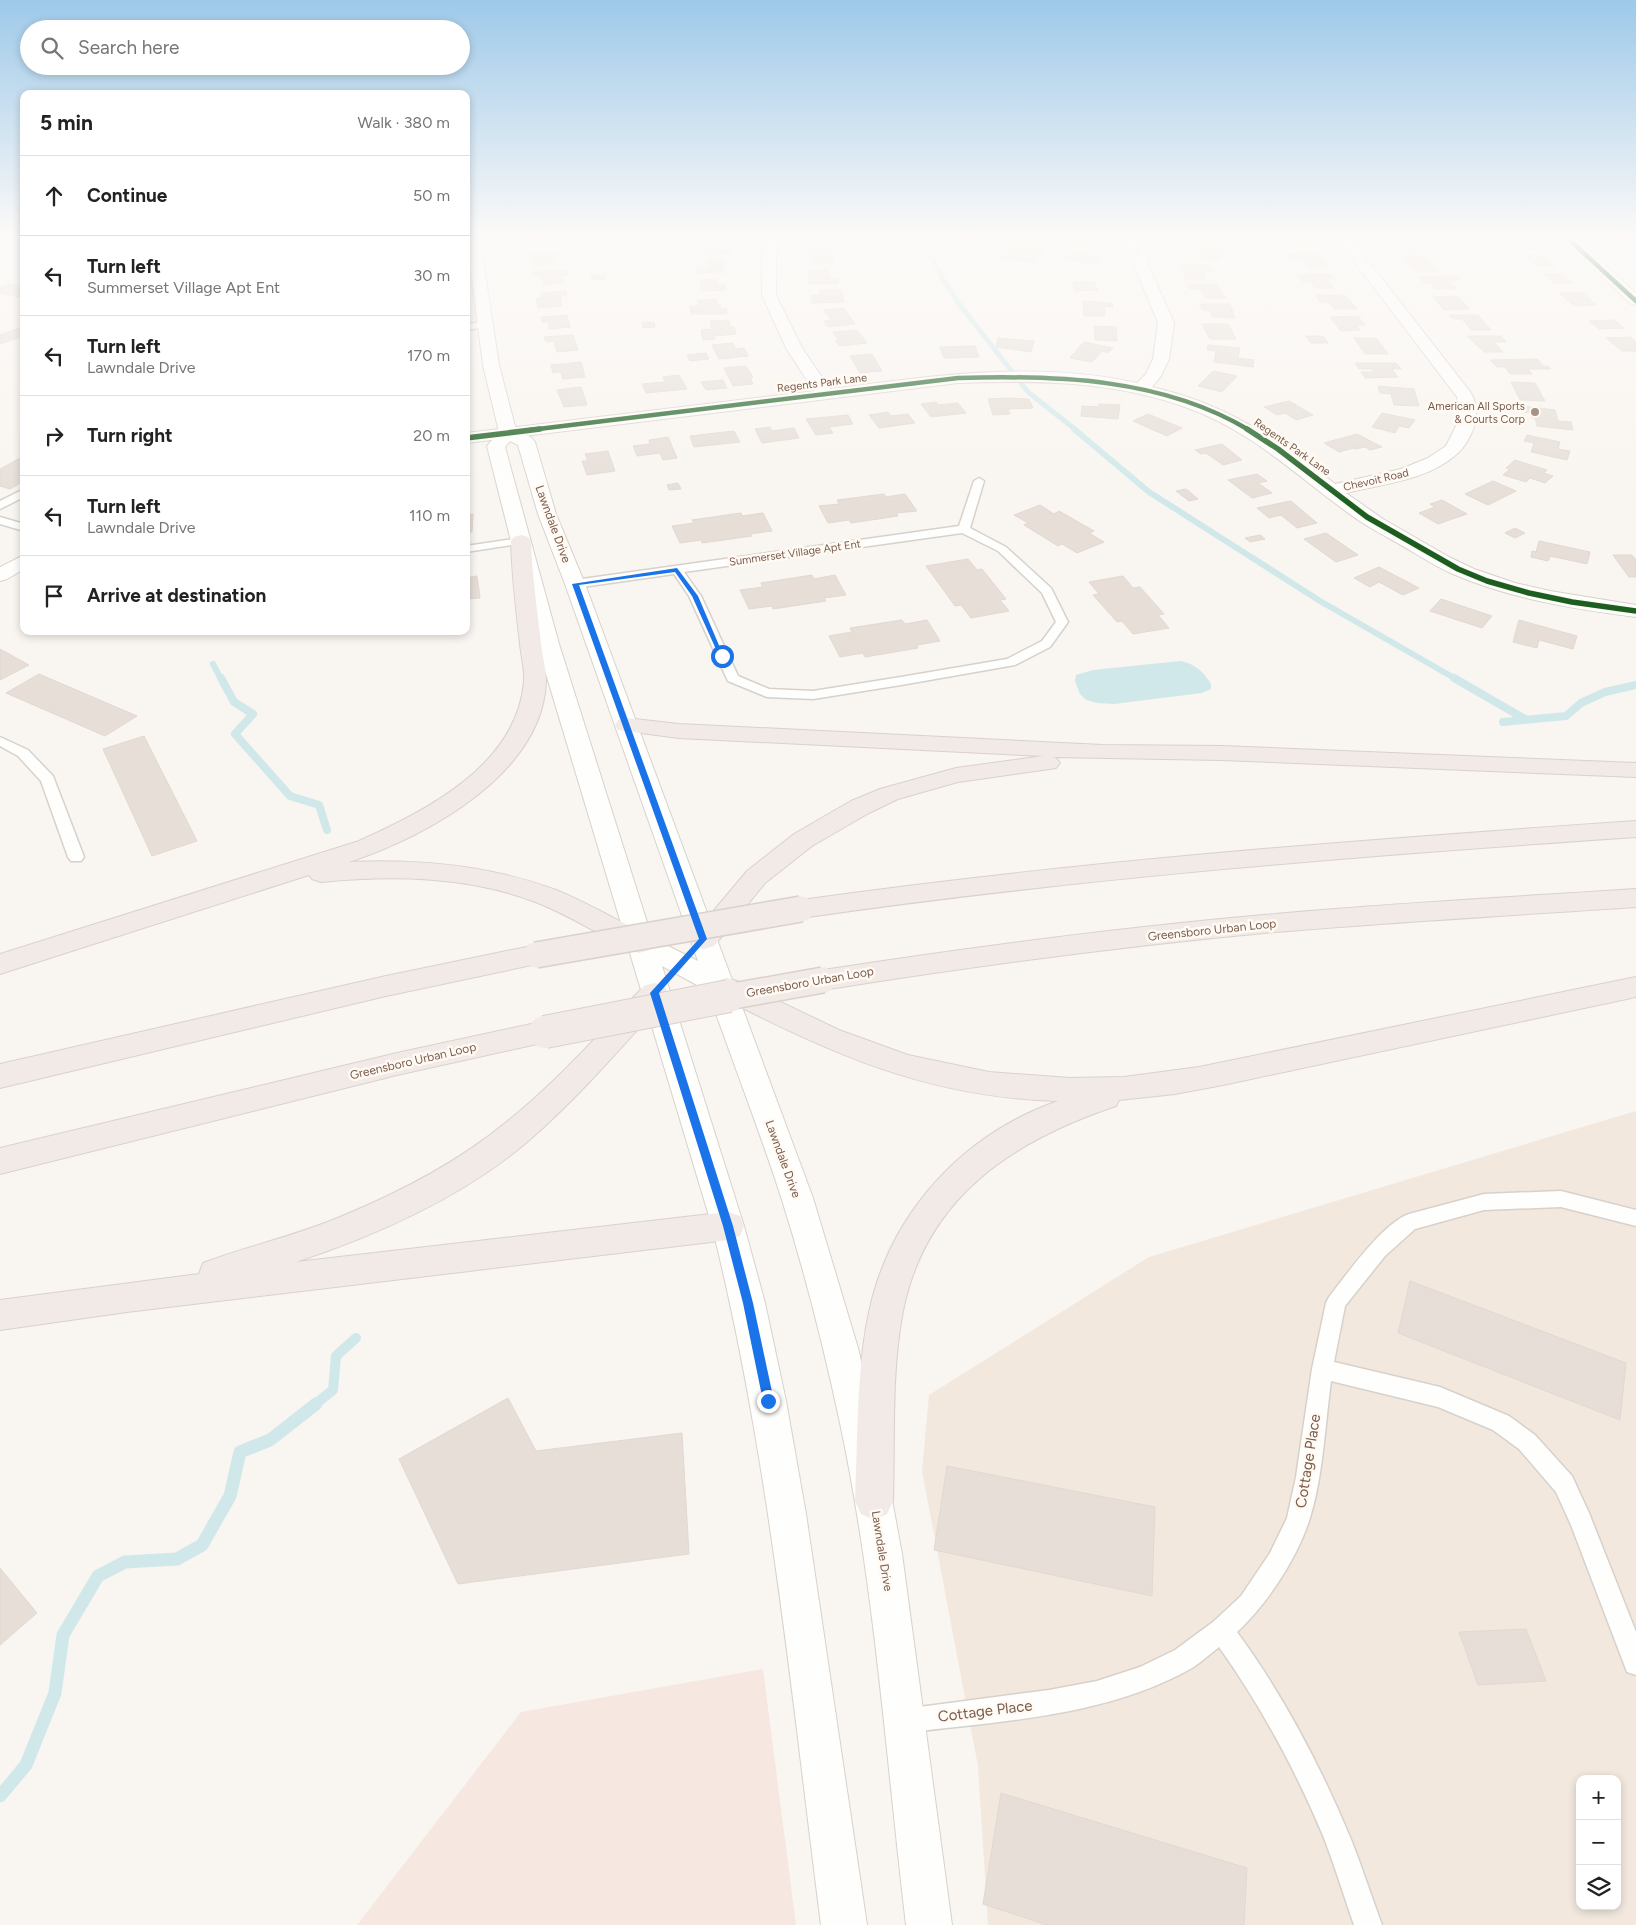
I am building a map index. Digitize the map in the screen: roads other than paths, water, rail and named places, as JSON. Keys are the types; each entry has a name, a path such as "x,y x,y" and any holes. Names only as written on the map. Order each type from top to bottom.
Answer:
{"highway":[{"path":"0,964 368,846 413,826 460,796 486,775 508,751 528,718 536,680 521,566 521,541"},
{"path":"626,725 679,731 1103,752 1221,753 1636,770"},
{"path":"704,939 756,877 803,840 860,807 889,794 956,774 1070,762 1103,752"},
{"path":"0,1076 386,986 536,955 801,909 999,881 1146,865 1343,849 1636,829"},
{"path":"253,884 356,870 388,869 450,873 513,886 546,897 639,943"},
{"name":"Greensboro Urban Loop","path":"0,1162 388,1066 686,1004 823,980 1007,953 1157,935 1390,914 1636,898"},
{"path":"719,984 826,1038 886,1061 936,1074 978,1083 1024,1088 1111,1089 1152,1086"},
{"path":"874,1501 881,1346 895,1278 908,1248 944,1192 967,1169 994,1147 1021,1130 1051,1116 1081,1105 1152,1086 1232,1072 1636,987"},
{"path":"127,1297 298,1248 356,1226 416,1198 462,1171 509,1138 550,1104 654,993"},
{"path":"0,1315 127,1297 728,1226"}],"street":[{"path":"484,325 491,365 508,434 496,446 548,644 654,993 728,1226 748,1303 768,1401 787,1514 844,1925"},
{"path":"783,325 794,348 825,394"},
{"path":"1142,388 1153,376 1161,359 1166,325"},
{"name":"Chevoit Road","path":"1333,490 1407,473 1434,462 1453,449 1469,418 1465,397 1410,325"},
{"name":"Regents Park Lane","path":"470,438 930,381 993,376 1061,378 1142,388 1203,408 1249,430 1333,490 1363,515 1467,573 1517,589 1577,604 1636,611"},
{"name":"Lawndale Drive","path":"508,434 526,442 547,514 575,584 704,939 797,1198 825,1286 850,1386 874,1501 892,1615 929,1925"},
{"path":"0,575 20,563"},
{"path":"654,993 704,939"},
{"path":"639,943 719,984"}],"lane":[{"path":"470,327 484,325"},
{"path":"677,570 695,596 733,678 767,692 813,695 1010,662 1046,644 1062,622 1047,591 1002,549 964,529 979,481"},
{"path":"0,506 20,494"},
{"path":"0,520 20,527"},
{"name":"Summerset Village Apt Ent","path":"575,584 964,529"},
{"path":"470,548 521,541"},
{"path":"0,741 23,753 48,779 76,857"},
{"name":"Cottage Place","path":"904,1721 1049,1702 1097,1693 1143,1678 1184,1659 1221,1630 1248,1604 1278,1561 1298,1520 1307,1476 1322,1369 1336,1303 1378,1250 1409,1222 1484,1202 1561,1199 1636,1218"},
{"path":"1322,1369 1440,1397 1501,1423 1526,1442 1564,1484 1581,1521 1636,1663"},
{"path":"1221,1630 1246,1663 1325,1811 1368,1925"}],"water":[{"path":"1180,661 1194,666 1202,672 1211,684 1211,689 1202,693 1114,704 1097,703 1086,700 1080,694 1075,681 1076,675 1093,670"}],"waterway":[{"path":"975,325 1028,392 1076,430"},
{"path":"1074,429 1149,492 1320,601 1456,679"},
{"path":"213,664 221,679"},
{"path":"221,678 234,702 253,714 235,734 290,796 319,805 327,830"},
{"path":"1454,678 1525,719"},
{"path":"1503,722 1566,716 1581,703 1605,692 1636,685"},
{"path":"314,1405 333,1390 336,1356 356,1338"},
{"path":"0,1796 26,1765 55,1693 63,1635 98,1576 125,1562 177,1559 202,1545 230,1496 240,1452 270,1440 316,1404"}],"place":[{"name":"American All Sports & Courts Corp","path":"1535,412"}]}
